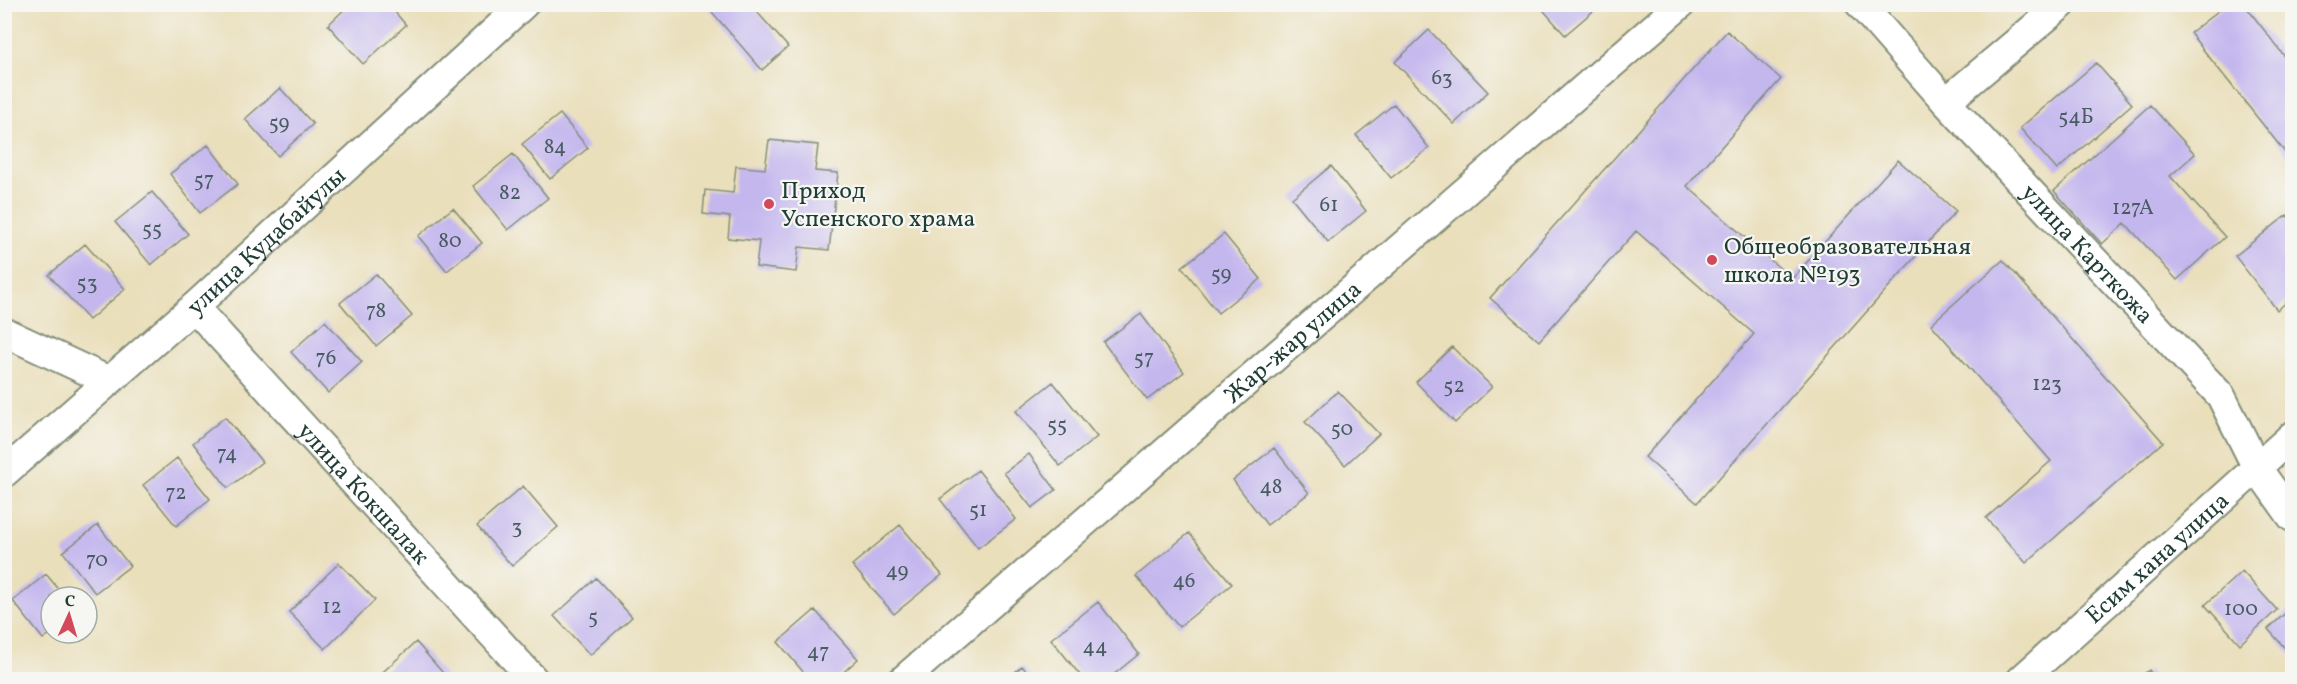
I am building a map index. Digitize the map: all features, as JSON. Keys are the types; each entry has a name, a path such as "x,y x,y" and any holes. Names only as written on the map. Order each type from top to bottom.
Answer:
{"street":[{"name":"улица Кудабайулы","path":"4,473 194,307 524,4"},
{"name":"Жар-жар улица","path":"903,680 1681,4"},
{"name":"улица Карткожа","path":"1860,4 1946,102 2221,396 2257,468 2292,517"},
{"path":"1946,102 2062,4"},
{"name":"улица Кокшалак","path":"194,307 534,680"},
{"path":"4,332 109,381"},
{"name":"Есим хана улица","path":"2021,680 2292,436"}],"building":[{"path":"350,4 388,4 406,25 363,64 328,25"},
{"path":"705,4 750,4 788,47 762,70"},
{"path":"1538,4 1598,4 1599,6 1565,35"},
{"path":"2227,4 2244,4 2292,66 2292,161 2190,33"},
{"path":"1429,30 1488,92 1454,124 1395,62"},
{"path":"1727,31 1781,79 1687,186 1792,279 1898,160 1956,211 1697,503 1645,457 1754,334 1636,231 1539,341 1490,298"},
{"path":"2096,63 2132,104 2057,170 2020,128"},
{"path":"280,88 313,124 278,156 245,119"},
{"path":"1394,104 1429,148 1391,178 1356,135"},
{"path":"2150,105 2195,154 2170,176 2225,237 2177,280 2125,223 2102,244 2054,191"},
{"path":"560,114 588,148 550,179 522,144"},
{"name":"Приход Успенского храма","path":"769,140 818,145 815,171 838,173 829,250 799,247 796,272 756,267 759,241 728,238 730,217 703,214 705,190 733,193 736,166 765,169"},
{"path":"208,145 238,184 200,213 170,174"},
{"path":"513,154 548,198 508,230 473,186"},
{"path":"1331,166 1366,211 1328,242 1292,198"},
{"path":"152,192 188,234 151,265 115,222"},
{"path":"453,208 482,243 447,271 418,236"},
{"path":"2287,215 2292,222 2292,298 2277,310 2235,256"},
{"path":"1224,234 1261,279 1218,313 1182,267"},
{"path":"85,244 125,289 89,320 49,275"},
{"path":"2003,260 2163,442 2026,563 1986,518 2051,461 1931,324"},
{"path":"376,274 412,316 376,346 340,303"},
{"path":"1141,314 1184,372 1147,400 1103,342"},
{"path":"325,321 362,362 328,393 291,352"},
{"path":"1452,347 1492,387 1455,423 1416,382"},
{"path":"1053,382 1097,437 1060,466 1016,411"},
{"path":"1338,391 1379,434 1345,465 1305,422"},
{"path":"225,417 262,462 228,488 193,443"},
{"path":"1274,448 1309,493 1267,525 1233,480"},
{"path":"1029,454 1056,490 1032,508 1004,473"},
{"path":"177,458 210,499 176,526 143,485"},
{"path":"978,470 1016,519 978,548 940,499"},
{"path":"523,486 558,527 512,566 477,526"},
{"path":"98,525 130,566 99,590 99,585 89,585 63,552"},
{"path":"900,525 942,575 894,614 852,565"},
{"path":"1189,533 1232,584 1179,627 1136,576"},
{"path":"339,563 375,600 325,649 289,612"},
{"path":"2242,571 2277,610 2240,644 2205,605"},
{"path":"46,574 55,585 39,585 39,634 13,601"},
{"path":"596,578 632,617 590,655 554,616"},
{"path":"1098,602 1139,654 1107,680 1084,680 1051,639"},
{"path":"2292,607 2292,656 2268,629"},
{"path":"815,610 858,659 835,680 810,680 778,642"},
{"path":"416,642 449,680 374,680"},
{"path":"1022,666 1034,680 1006,680"},
{"path":"2149,670 2156,680 2136,680"}],"place":[{"name":"Приход Успенского храма","path":"769,204"},
{"name":"Общеобразовательная школа №193","path":"1712,260"}]}
